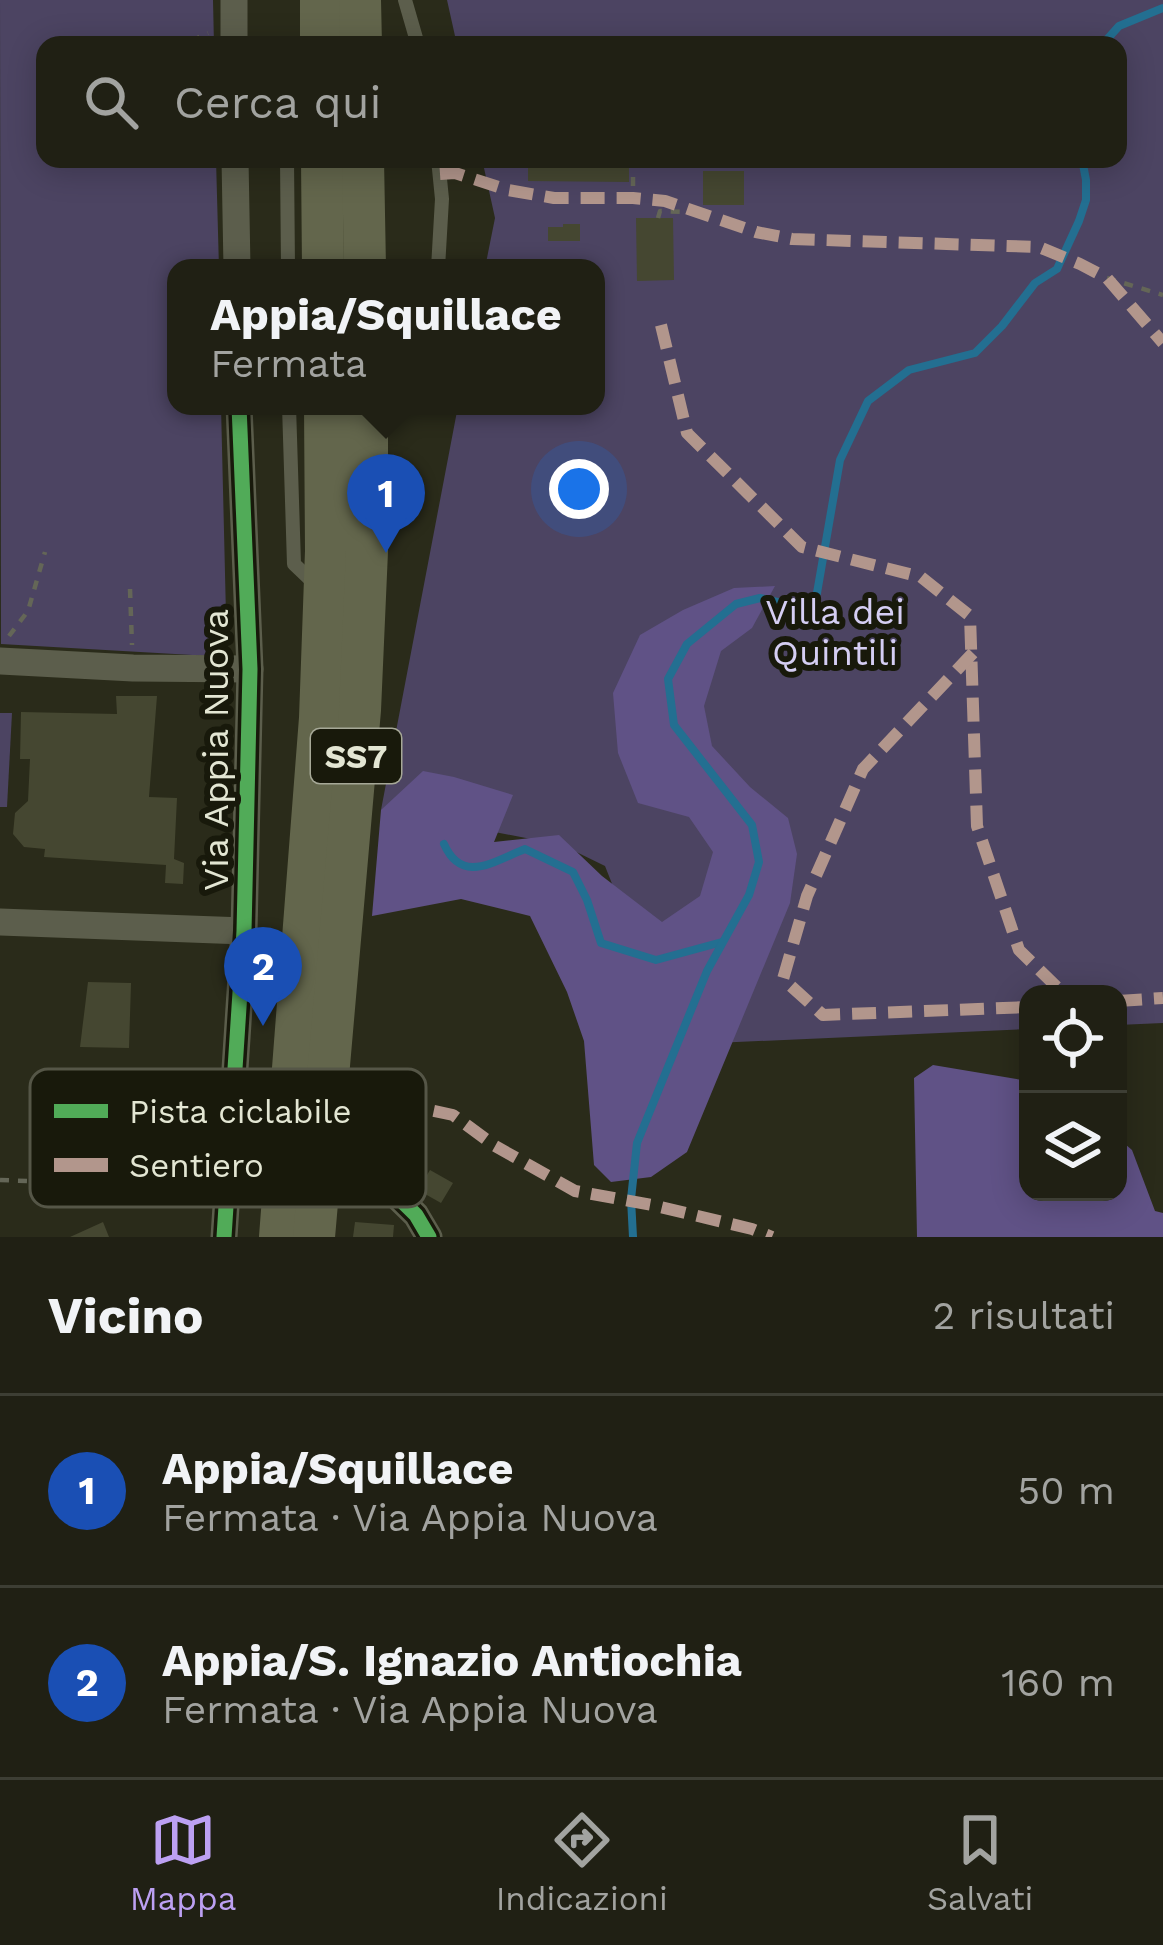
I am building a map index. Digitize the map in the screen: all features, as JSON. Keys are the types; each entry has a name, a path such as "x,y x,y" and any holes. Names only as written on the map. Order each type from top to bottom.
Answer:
{"main road":[{"path":"320,0 321,36"},
{"path":"359,0 361,36"},
{"path":"322,168 323,259"},
{"path":"363,168 364,259"},
{"name":"SS7","path":"306,1069 325,594 325,415"},
{"name":"SS7","path":"329,1069 360,710 373,418"},
{"name":"SS7","path":"280,1237 292,1207"},
{"name":"SS7","path":"306,1207 314,1237"}],"street":[{"path":"234,0 234,36"},
{"path":"236,168 236,259"},
{"name":"Via Appia Nuova","path":"236,1069 250,669 239,415"},
{"path":"0,661 250,669"},
{"path":"0,922 244,931"},
{"name":"Via Appia Nuova","path":"224,1237 227,1207"},
{"path":"407,1207 429,1237"}],"lane":[{"path":"406,0 416,36"},
{"path":"286,168 288,259"},
{"path":"439,168 439,259"},
{"path":"289,415 294,564 325,594"}],"path":[{"path":"633,168 633,198"},
{"path":"658,218 660,212 684,212 686,208"},
{"path":"1106,278 1163,295"},
{"path":"0,643 28,610 45,552"},
{"path":"130,589 133,668"},
{"path":"0,1180 30,1181"}],"green space":[{"path":"0,0 213,0 214,36 36,36 36,168 216,168 219,259 167,259 167,415 221,415 227,657 1,644"},
{"name":"Villa dei Quintili","path":"447,0 1163,0 1163,1023 1127,1025 1127,985 1019,985 1019,1029 649,1046 624,914 605,866 562,845 381,810 456,415 605,415 605,259 487,259 495,218 484,168 1127,168 1127,36 455,36"},
{"path":"0,713 12,713 7,807 0,807"}],"shaded area":[{"path":"775,586 752,628 721,651 704,706 712,746 750,787 788,818 797,854 790,903 687,1152 651,1177 611,1182 594,1165 584,1041 567,992 530,916 461,899 372,916 381,810 423,771 513,795 494,842 559,835 662,922 700,896 713,852 689,817 638,803 618,753 613,693 640,635 734,588"},
{"path":"933,1065 1019,1079 1019,1201 1127,1201 1127,1146 1155,1211 1163,1213 1163,1237 917,1237 914,1078"}],"building":[{"path":"528,168 629,168 629,182 528,181"},
{"path":"703,171 744,171 744,205 703,205"},
{"path":"636,218 673,218 674,280 637,281"},
{"path":"580,224 580,241 548,241 548,227"},
{"path":"116,696 157,696 149,797 177,798 174,859 184,863 183,884 165,883 166,865 44,857 45,849 24,847 13,834 15,813 28,801 30,759 20,759 21,712 117,714"},
{"path":"88,982 131,983 129,1048 80,1047"},
{"path":"430,1170 453,1183 441,1203 426,1195"},
{"path":"103,1222 109,1237 70,1237"},
{"path":"355,1222 394,1225 393,1237 353,1237"}],"waterway":[{"path":"1110,36 1119,26 1163,8"},
{"path":"633,1237 631,1199 637,1143 707,971 749,895 759,862 752,825 674,725 668,679 687,644 736,604 760,598 807,605 817,593 840,460 868,401 909,370 975,353 1035,283 1057,269 1086,200 1084,168"},
{"path":"444,844 451,856 469,867 525,849 573,872 601,943 656,960 722,942"}],"marked path":[{"path":"440,174 455,173 554,198 665,201 756,232 792,239 1039,247 1107,278 1163,343"},
{"path":"661,325 687,433 802,547 921,577 970,616 977,826 1019,950 1055,985"},
{"path":"973,653 863,769 807,896 783,979 823,1015 1019,1007"},
{"path":"1127,1000 1163,998"},
{"path":"426,1109 453,1115 495,1146 575,1191 652,1205 772,1237"}],"cycle path":[{"path":"235,1069 244,931 250,669 239,415"},
{"path":"224,1237 226,1207"},
{"path":"408,1207 429,1237"}],"place":[{"name":"Appia/Squillace","path":"386,553"},
{"name":"Appia/S. Ignazio Antiochia","path":"263,1026"}]}
